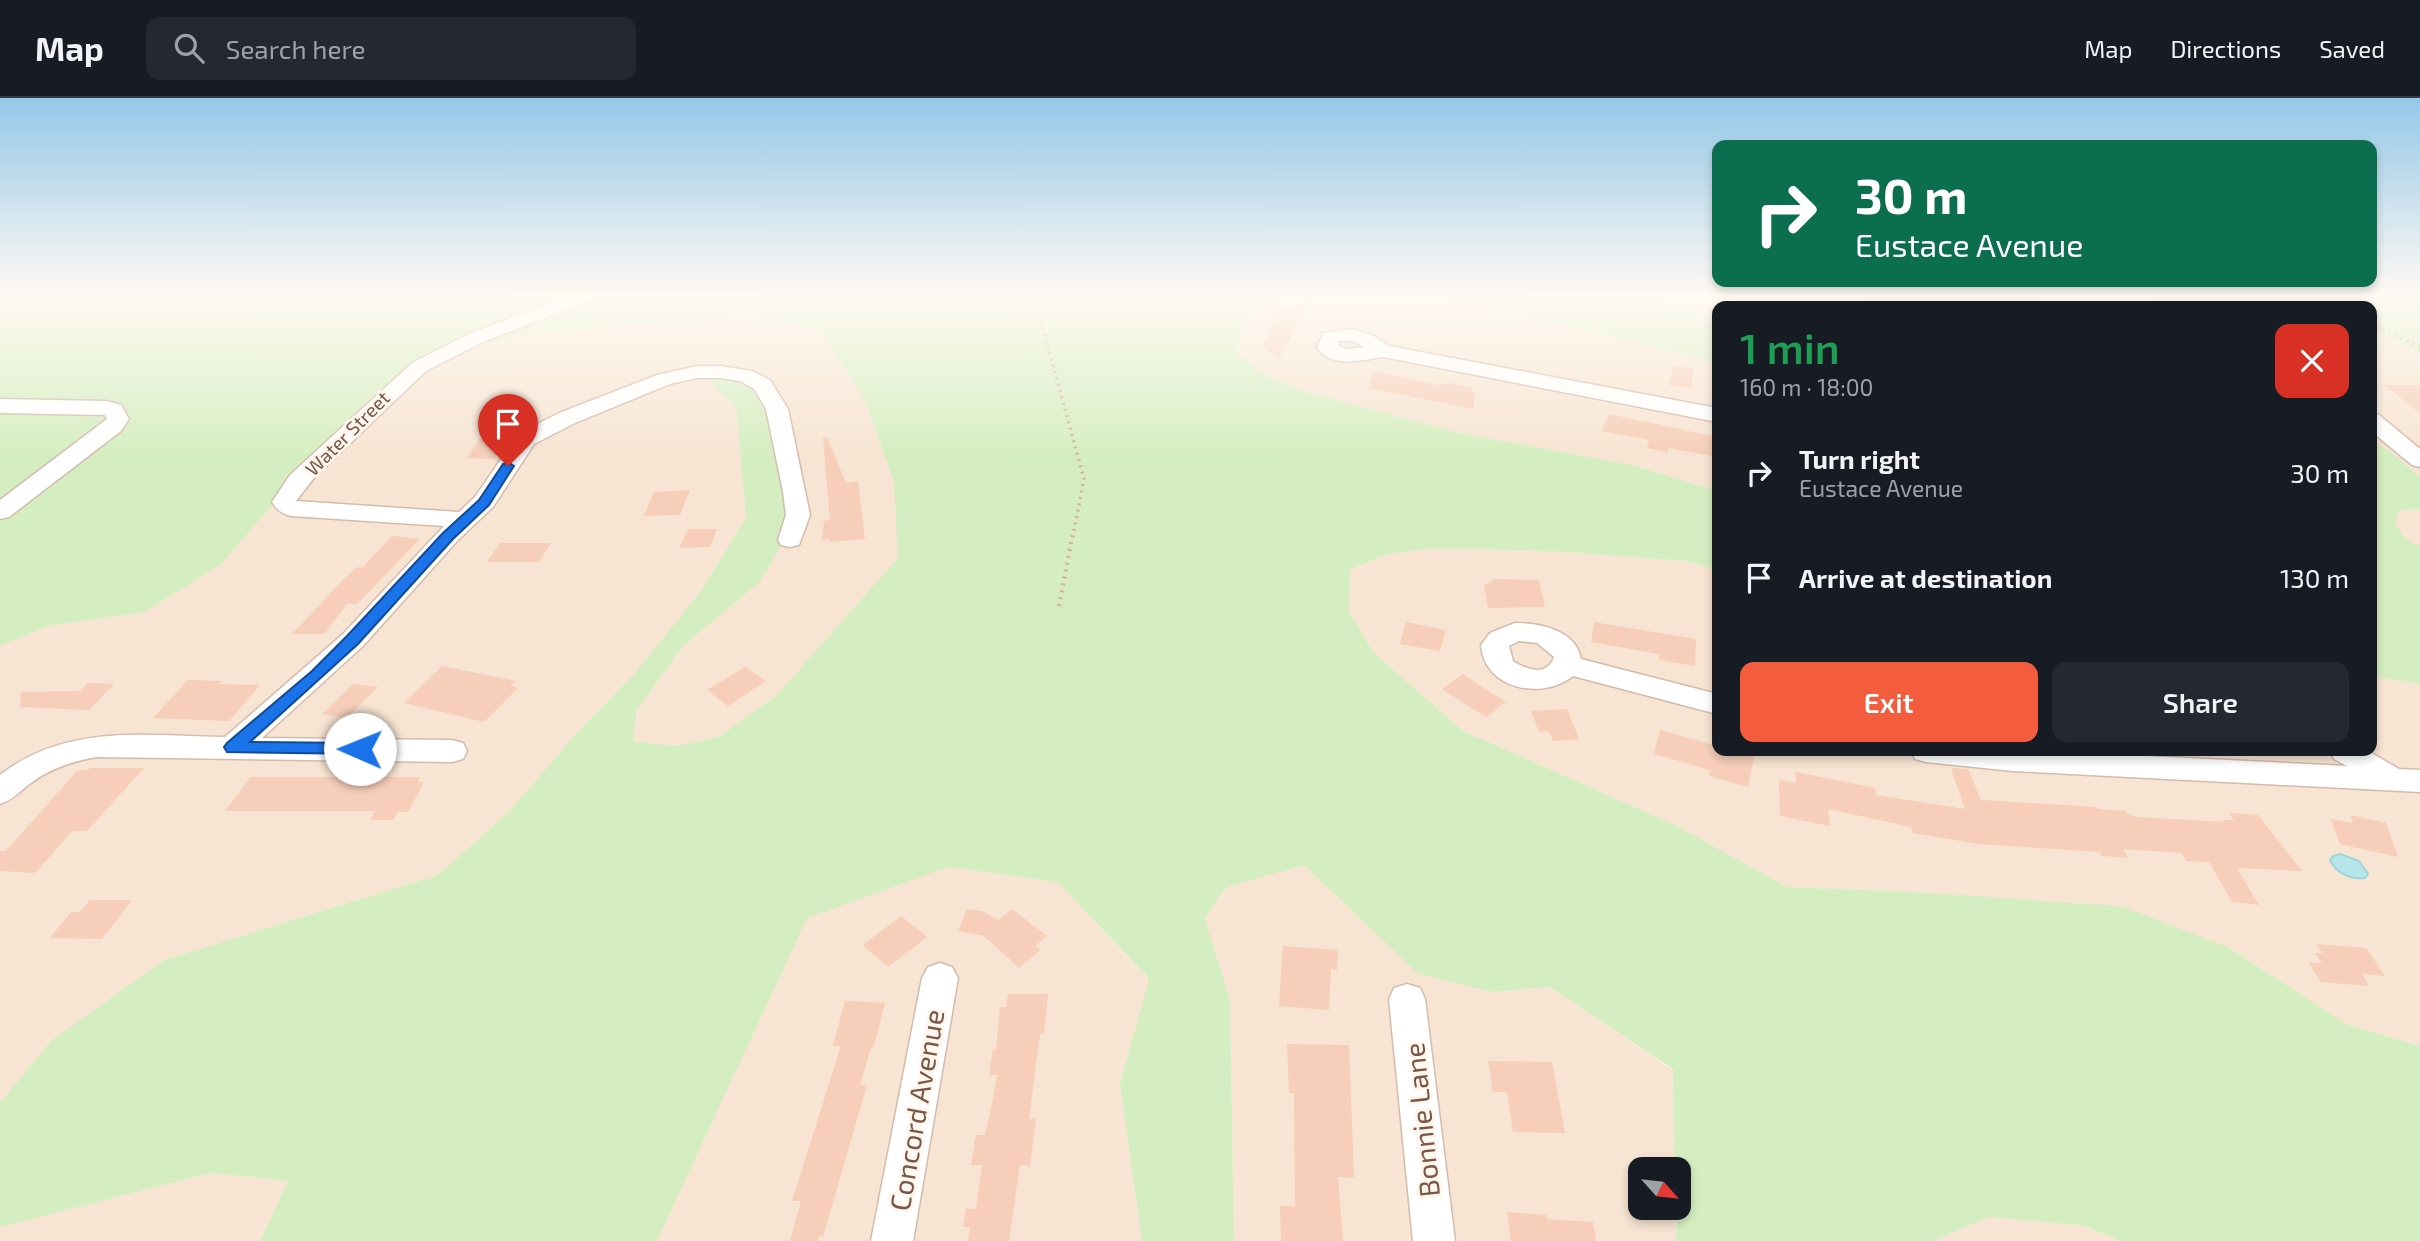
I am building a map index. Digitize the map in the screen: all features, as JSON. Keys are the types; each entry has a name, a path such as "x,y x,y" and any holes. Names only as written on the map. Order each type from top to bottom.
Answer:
{"street":[{"name":"Water Street","path":"456,349 421,366 398,382 355,430 292,487 284,502 291,509 466,520"},
{"path":"1383,351 1712,414"},
{"path":"233,747 344,649 498,484 522,444 543,428 676,375 721,372 746,375 762,386 777,409 798,515 790,540"},
{"path":"0,406 107,408 113,410 118,419 113,426 0,512"},
{"path":"2377,425 2420,460"},
{"path":"1567,665 1712,703"},
{"path":"0,793 32,766 72,749 97,746 453,751"},
{"path":"1975,756 2407,781"},
{"path":"2355,756 2407,781 2420,795"},
{"name":"Concord Avenue","path":"892,1241 940,978"},
{"name":"Bonnie Lane","path":"1407,999 1434,1241"}],"path":[{"path":"1049,349 1084,479 1059,606"}],"shaded area":[{"path":"462,349 832,349 865,400 894,482 899,558 775,697 718,737 676,746 633,741 637,710 683,646 760,582 770,416 707,378 736,407 746,518 700,592 635,673 575,735 508,813 438,875 164,960 52,1041 0,1103 0,646 48,626 145,612 221,564 278,499 376,399"},
{"path":"1237,349 1664,349 1712,361 1712,489 1631,465 1456,432 1306,392 1260,373 1237,352"},
{"path":"2377,349 2410,349 2420,355 2420,477 2386,448 2377,444"},
{"path":"2420,509 2420,546 2407,540 2395,524 2399,510"},
{"path":"1436,548 1549,551 1686,561 1712,569 1712,756 2377,756 2377,677 2420,684 2420,1046 2346,1024 2228,947 1914,892 1787,887 1677,826 1462,730 1373,652 1349,611 1350,569 1388,554"},
{"path":"1304,865 1417,973 1492,992 1550,987 1673,1070 1674,1157 1628,1157 1628,1220 1675,1220 1676,1241 1234,1241 1230,1000 1205,918 1225,888"},
{"path":"949,867 1058,882 1149,980 1120,1084 1142,1241 657,1241 807,917"},
{"path":"211,1173 288,1181 260,1241 0,1241 0,1227"},
{"path":"1989,1217 2084,1226 2121,1241 1933,1241"}],"green space":[{"path":"0,349 445,349 278,499 221,564 145,612 48,626 0,646"},
{"path":"832,349 1237,349 1237,352 1260,373 1306,392 1456,432 1632,465 1712,489 1712,569 1686,561 1549,551 1436,548 1388,554 1350,569 1349,611 1373,652 1462,730 1677,826 1787,887 1914,892 2121,906 2228,947 2346,1024 2420,1046 2420,1241 2121,1241 2084,1226 1989,1217 1933,1241 1676,1241 1677,1220 1691,1220 1691,1157 1674,1157 1673,1069 1550,987 1492,992 1417,973 1304,865 1225,888 1205,918 1230,1000 1234,1241 1142,1241 1120,1084 1149,979 1058,882 949,867 807,918 657,1241 260,1241 288,1181 211,1173 0,1227 0,1103 51,1041 164,960 438,875 508,813 575,735 635,673 700,592 746,518 736,407 706,378 731,378 751,385 770,416 788,504 780,547 760,582 683,646 637,710 633,741 676,746 718,737 775,697 898,558 894,482 865,400"},
{"path":"1664,349 1712,349 1712,361"},
{"path":"2377,444 2386,448 2420,477 2420,509 2399,510 2395,524 2407,540 2420,546 2420,684 2377,677"}],"water":[{"path":"2340,854 2359,861 2368,874 2365,878 2349,877 2336,869 2330,860"}],"building":[{"path":"1266,349 1284,349 1279,359"},
{"path":"1673,366 1694,369 1691,388 1669,385"},
{"path":"1373,371 1438,385 1449,383 1473,388 1471,392 1476,393 1473,409 1369,388"},
{"path":"2384,385 2420,385 2420,413"},
{"path":"1609,414 1712,436 1712,456 1668,448 1667,452 1647,448 1649,440 1602,431"},
{"path":"516,426 494,459 467,458 487,427"},
{"path":"827,437 846,483 858,481 865,539 829,542 830,539 822,540 824,521 830,520 823,438"},
{"path":"690,490 680,515 644,516 654,492"},
{"path":"688,529 717,529 710,547 679,548"},
{"path":"392,536 420,539 357,604 347,604 324,634 292,634 338,585 357,567 362,568"},
{"path":"500,543 551,543 539,562 487,562"},
{"path":"1495,579 1539,580 1545,607 1488,608 1484,585"},
{"path":"1406,622 1446,630 1440,651 1400,644"},
{"path":"1594,622 1696,639 1695,666 1659,660 1659,654 1591,642"},
{"path":"442,666 516,681 510,686 518,688 484,722 404,703"},
{"path":"745,667 766,681 728,706 707,690"},
{"path":"1463,674 1506,702 1486,717 1442,689"},
{"path":"188,680 260,685 229,721 153,718"},
{"path":"88,683 114,684 89,710 20,707 21,692 80,691"},
{"path":"353,684 378,687 347,718 322,714"},
{"path":"1567,709 1579,739 1553,741 1549,731 1539,732 1531,711"},
{"path":"1660,730 1712,745 1712,756 1754,756 1748,787 1709,776 1710,770 1654,754"},
{"path":"144,768 87,831 72,831 35,873 0,871 0,851 6,851 78,770"},
{"path":"1951,769 1968,769 1981,800 2097,807 2125,811 2137,817 2224,822 2222,820 2234,820 2229,813 2258,815 2302,871 2237,868 2259,905 2232,902 2209,862 2186,861 2181,853 2123,849 2128,858 2102,856 2100,852 1979,844 1912,833 1911,827 1828,809 1830,826 1780,816 1779,780 1796,783 1795,772 1875,788 1876,795 1965,809"},
{"path":"251,777 420,777 418,782 424,782 408,812 398,812 393,820 370,820 375,811 225,811"},
{"path":"2350,815 2386,823 2398,857 2340,844 2331,819 2353,823"},
{"path":"90,900 132,900 102,939 50,938 71,912 80,912"},
{"path":"967,909 982,911 998,920 1012,909 1047,936 1035,946 1041,949 1019,968 984,936 958,931"},
{"path":"901,916 927,937 888,967 863,945"},
{"path":"2316,944 2366,948 2385,976 2362,974 2369,986 2321,982 2309,963 2322,963 2315,953 2323,953"},
{"path":"1283,946 1338,950 1337,970 1331,969 1329,1010 1279,1006"},
{"path":"1008,994 1048,994 1029,1119 1036,1119 1030,1166 1020,1165 1009,1241 968,1241 970,1227 963,1227 966,1208 976,1209 982,1165 971,1165 976,1135 985,1135 992,1104 997,1075 989,1075 993,1050 996,1050 1000,1007 1006,1007"},
{"path":"845,1001 885,1003 874,1047 871,1047 860,1085 867,1085 823,1237 819,1236 818,1241 790,1241 801,1201 792,1201 841,1046 833,1046"},
{"path":"1287,1044 1349,1045 1354,1178 1338,1177 1343,1241 1281,1241 1280,1206 1295,1206 1294,1093 1289,1093"},
{"path":"1488,1061 1552,1062 1565,1133 1513,1132 1507,1092 1493,1092"},
{"path":"1507,1212 1546,1215 1547,1219 1593,1222 1596,1241 1511,1241"}],"route":[{"path":"360,749 233,747 317,675 353,640 448,536 484,502 508,466"}]}
